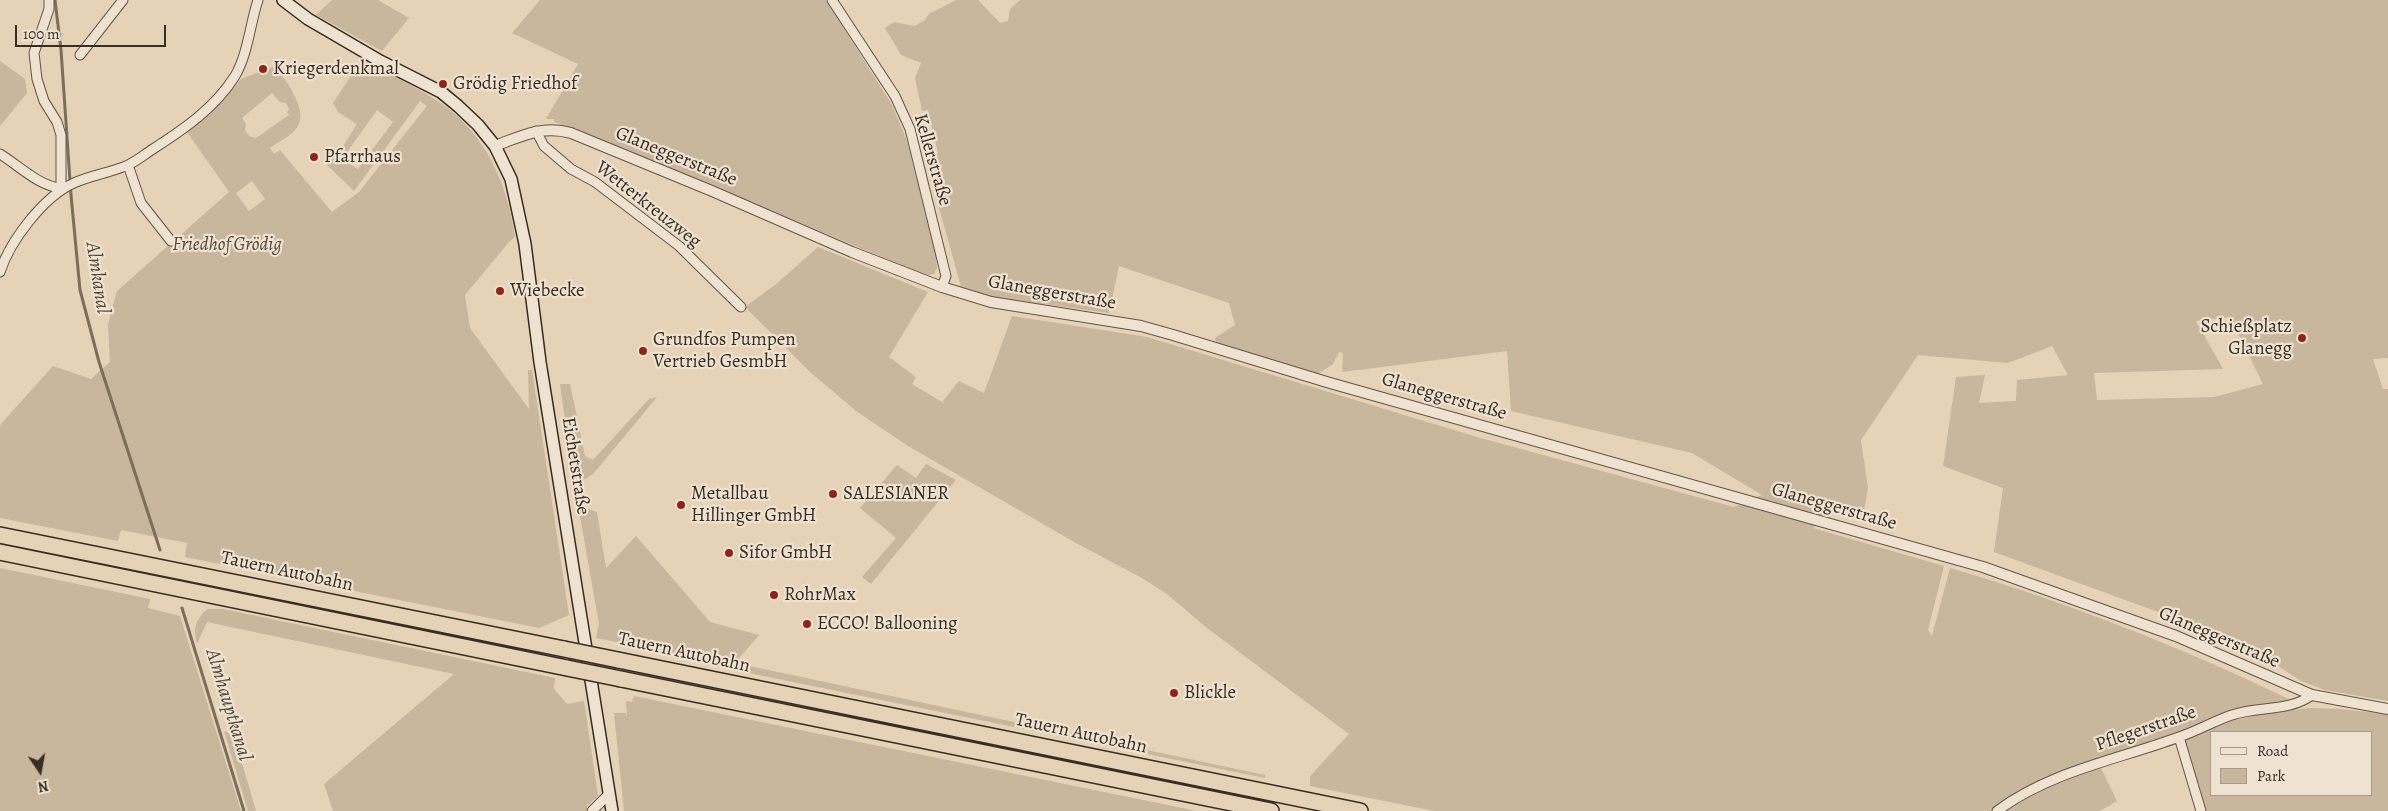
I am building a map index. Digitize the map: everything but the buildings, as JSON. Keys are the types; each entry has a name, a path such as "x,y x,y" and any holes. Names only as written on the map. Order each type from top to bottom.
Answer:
{"highway":[{"name":"Tauern Autobahn","path":"0,535 1360,811"},
{"name":"Tauern Autobahn","path":"0,552 1271,811"}],"main road":[{"name":"Eichetstraße","path":"283,0 302,16 441,92 478,125 495,146 511,179 519,209 540,362 612,811"}],"street":[{"path":"49,0 49,9 34,53 37,79 44,101 57,122 61,135 63,188"},
{"path":"80,55 123,0"},
{"path":"0,272 17,238 43,206 63,188 75,182 128,165 184,129 210,107 236,75 258,0"},
{"name":"Kellerstraße","path":"832,0 895,96 910,128 946,276 942,287"},
{"name":"Glaneggerstraße","path":"495,146 536,131 552,129 571,133 712,191 852,252 942,287 991,302 1141,326 1165,332 1330,384 1983,567 2176,636 2312,695 2331,701 2388,709"},
{"name":"Wetterkreuzweg","path":"536,131 544,146 571,169 595,182 679,246 740,306"},
{"path":"0,154 37,181 63,188"},
{"path":"128,165 141,203 171,241"},
{"name":"Pflegerstraße","path":"1997,811 2028,791 2080,768 2179,737 2232,715 2256,709 2296,705 2312,695"},
{"path":"2179,737 2201,811"},
{"path":"592,811 609,794"}],"green space":[{"path":"332,0 378,0 409,18 382,51 316,15"},
{"path":"540,0 826,0 892,105 907,141 936,255 937,268 934,274 928,275 915,271 588,134 554,122 554,119 546,119 578,64 512,33"},
{"path":"956,0 978,0 1000,23 1008,21 1010,9 1020,0 2388,0 2388,358 2373,359 2383,389 2388,389 2388,701 2325,690 2301,681 2243,643 1994,552 2003,488 1943,466 1956,377 1985,375 1979,403 2016,401 2017,380 2068,375 2052,346 2008,363 1918,355 1861,440 1868,488 1863,516 1829,513 1813,528 1944,566 1928,630 1932,636 1950,568 1994,581 2123,627 2208,662 2291,700 2237,709 2176,734 2070,768 2016,793 1992,811 1434,811 1310,786 1310,776 1349,734 1207,628 1167,594 908,446 856,411 810,372 745,307 775,285 818,247 928,292 889,357 916,377 912,384 942,402 959,381 984,393 1012,316 1147,337 1477,437 1734,507 1762,495 1692,453 1511,411 1507,351 1342,372 1343,353 1339,352 1333,364 1318,374 1216,343 1215,338 1235,325 1229,303 1119,266 1109,313 993,297 961,287 930,175 938,153 928,110 922,111 915,78 921,63 901,55 885,28 894,22 914,26 924,21 929,14","holes":["2230,317 2263,384 2214,397 2097,400 2094,373 2223,369 2196,321"]},
{"name":"Friedhof Grödig","path":"362,59 420,90 455,114 481,144 492,161 500,179 507,198 515,237 465,295 470,328 529,409 528,370 532,370 569,615 539,628 185,557 187,543 121,530 118,541 0,518 0,425 53,366 91,379 110,362 108,324 117,291 229,192 187,132 222,102 241,79 273,67 284,78 294,95 298,103 300,120 292,133 270,148 274,154 280,150 332,212 359,192 427,106 420,101 354,191 324,162 328,156 335,159 357,124 338,112 333,103","holes":["272,93 280,102 286,103 289,115 256,138 249,136 245,130 246,124 242,118","377,110 393,122 358,169 342,159","252,181 265,199 249,211 236,193"]},
{"path":"0,61 25,79 27,93 0,126"},
{"path":"560,384 570,384 585,456 593,460 649,399 657,397 594,473 586,479 573,477"},
{"path":"926,464 956,480 871,584 862,577 896,538 860,508 897,465 916,478"},
{"path":"586,508 597,512 606,568 636,536 710,622 759,635 735,663 1265,775 1265,778 729,669 683,655 596,638 599,624 580,516"},
{"path":"0,568 150,599 148,608 180,616 241,811 0,811"},
{"path":"207,609 223,609 555,678 554,689 567,704 584,701 598,796 587,806 588,811 333,811 324,784 454,674 207,622 197,644 196,625"},
{"path":"634,696 1197,811 624,811 614,713 626,713 627,719 626,701 632,702"},
{"path":"2310,708 2388,714 2388,811 2207,811 2184,740 2235,720 2266,713"},
{"path":"224,731 234,736 256,811 248,811"},
{"path":"2100,766 2117,801 2100,811 2004,811 2034,792"}],"waterway":[{"name":"Almkanal","path":"55,0 61,50 80,290 99,362 160,550"},
{"name":"Almhauptkanal","path":"182,608 244,811"}],"place":[{"name":"Kriegerdenkmal","path":"263,69"},
{"name":"Grödig Friedhof","path":"443,84"},
{"name":"Pfarrhaus","path":"314,157"},
{"name":"Wiebecke","path":"500,291"},
{"name":"Schießplatz Glanegg","path":"2302,338"},
{"name":"Grundfos Pumpen Vertrieb GesmbH","path":"643,351"},
{"name":"SALESIANER","path":"833,494"},
{"name":"Metallbau Hillinger GmbH","path":"681,505"},
{"name":"Sifor GmbH","path":"729,553"},
{"name":"RohrMax","path":"774,595"},
{"name":"ECCO! Ballooning","path":"807,624"},
{"name":"Blickle","path":"1174,693"}]}
